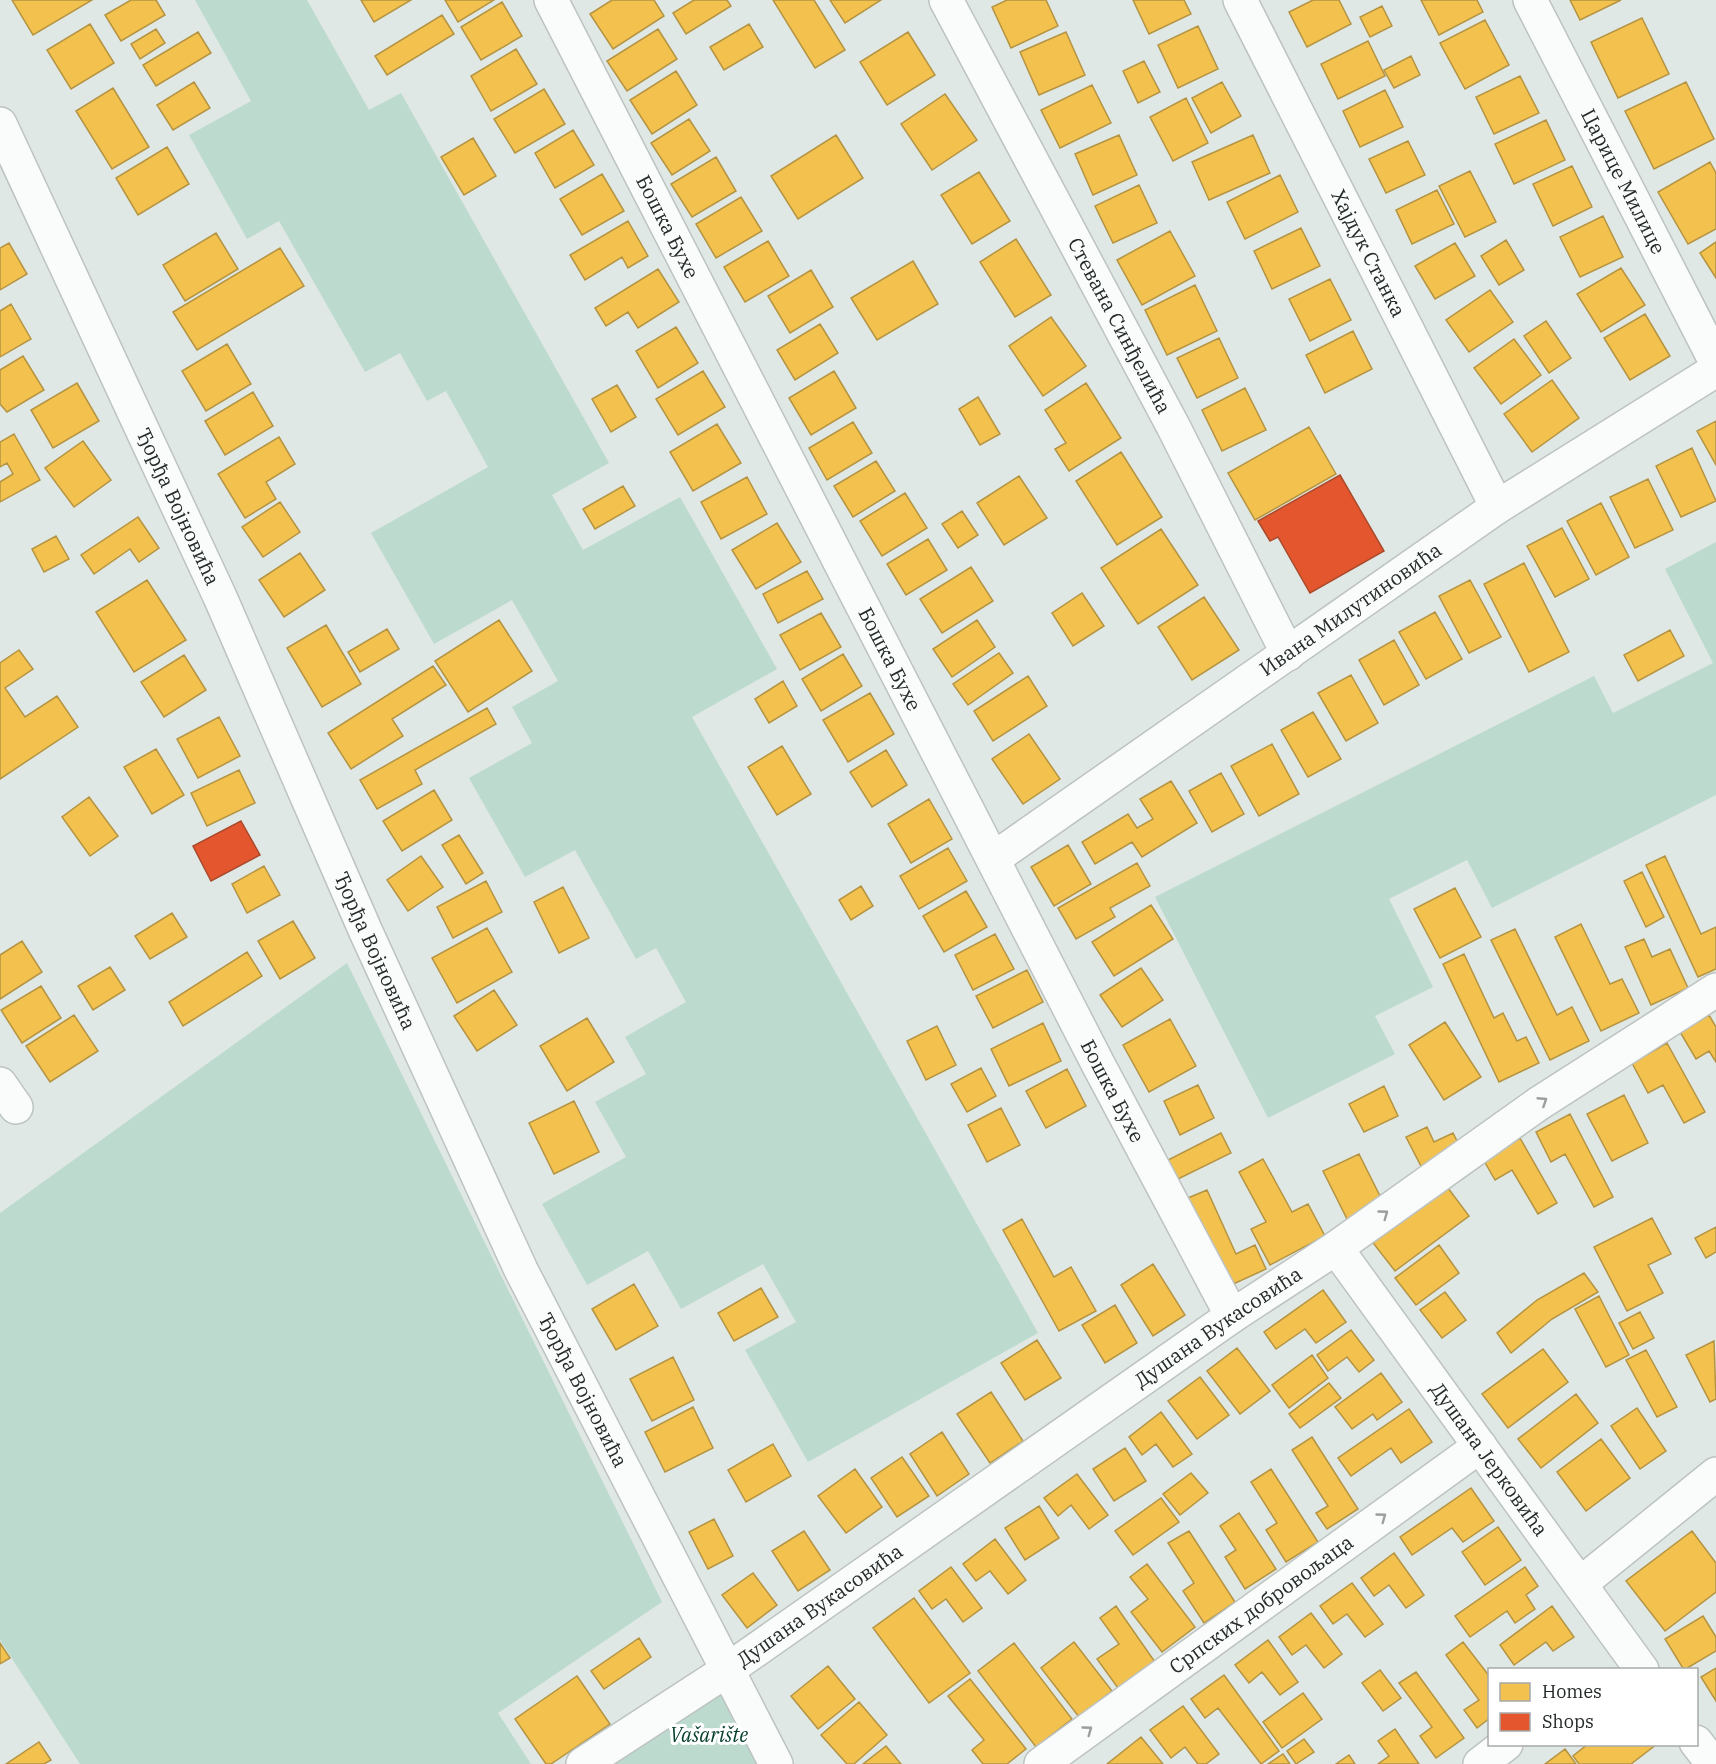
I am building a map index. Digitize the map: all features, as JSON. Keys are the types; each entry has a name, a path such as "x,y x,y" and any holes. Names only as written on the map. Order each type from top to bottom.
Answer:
{"street":[{"name":"Бошка Бухе","path":"551,0 1098,1064 1232,1316"},
{"name":"Стевана Синђелића","path":"946,0 1168,416 1288,654"},
{"name":"Хајдук Станка","path":"1240,0 1497,507"},
{"name":"Царице Милице","path":"1530,0 1716,362"},
{"name":"Ђорђа Војновића","path":"0,123 220,597 366,932 522,1270 726,1671 776,1764"},
{"name":"Ивана Милутиновића","path":"993,859 1497,507 1716,370"},
{"name":"Душана Вукасовића","path":"583,1764 726,1671 1232,1316 1336,1248 1538,1104 1716,990"},
{"name":"Душана Јерковића","path":"1336,1248 1580,1584 1627,1664"},
{"name":"Српских добровољаца","path":"1041,1764 1480,1446"},
{"path":"1580,1584 1716,1474"},
{"path":"1698,1745 1713,1764"},
{"path":"1480,1764 1503,1746"}],"green space":[{"path":"195,0 307,0 369,110 401,93 609,463 552,495 583,550 680,497 777,669 692,717 1038,1333 808,1462 745,1350 796,1322 763,1264 681,1309 648,1251 587,1285 542,1204 626,1157 595,1102 646,1074 625,1037 686,1002 656,948 636,959 575,850 525,877 469,778 532,743 512,707 558,681 512,600 434,644 371,533 488,467 446,391 427,401 400,353 365,372 279,221 247,239 189,135 251,101"},
{"path":"1716,542 1716,795 1492,908 1467,860 1389,899 1433,987 1375,1016 1395,1054 1268,1118 1155,897 1594,676 1613,713 1713,663 1665,569"},
{"path":"347,963 662,1602 498,1713 531,1764 80,1764 0,1640 0,1213"},
{"name":"Vašarište","path":"723,1694 756,1764 603,1764"}],"building: Homes":[{"path":"12,0 92,0 33,35"},
{"path":"131,0 156,0 165,15 121,41 105,15"},
{"path":"361,0 411,0 374,22"},
{"path":"445,0 494,0 458,22"},
{"path":"612,0 654,0 664,16 613,49 590,14"},
{"path":"694,0 727,0 731,6 686,34 673,13"},
{"path":"773,0 814,0 845,50 815,68"},
{"path":"830,0 881,0 845,23"},
{"path":"1007,0 1046,0 1058,26 1011,48 992,7"},
{"path":"1133,0 1184,0 1191,14 1149,34"},
{"path":"1313,0 1339,0 1351,24 1307,47 1289,12"},
{"path":"1421,0 1477,0 1483,12 1439,35"},
{"path":"1570,0 1621,0 1580,20"},
{"path":"502,2 522,36 481,60 461,27"},
{"path":"1382,6 1392,26 1370,37 1360,17"},
{"path":"442,15 454,34 387,75 375,56"},
{"path":"1642,18 1669,74 1618,98 1591,42"},
{"path":"1485,20 1509,65 1465,89 1440,43"},
{"path":"90,24 114,63 71,89 47,50"},
{"path":"749,24 763,47 724,70 710,47"},
{"path":"1198,26 1218,69 1178,88 1158,45"},
{"path":"156,29 165,43 140,59 131,44"},
{"path":"658,29 677,59 627,91 607,61"},
{"path":"198,32 211,53 156,86 143,65"},
{"path":"908,32 935,75 887,105 860,62"},
{"path":"1066,32 1085,75 1039,95 1020,52"},
{"path":"1368,41 1385,76 1338,99 1321,64"},
{"path":"516,49 537,84 491,111 471,76"},
{"path":"1411,56 1420,75 1394,88 1384,70"},
{"path":"1144,61 1160,92 1138,103 1123,71"},
{"path":"676,71 697,105 652,134 630,100"},
{"path":"1520,76 1539,113 1494,134 1476,97"},
{"path":"194,82 210,108 173,130 157,105"},
{"path":"1222,82 1241,116 1211,133 1192,98"},
{"path":"1686,82 1714,139 1654,169 1625,111"},
{"path":"1092,85 1111,123 1060,148 1041,110"},
{"path":"113,88 149,147 112,169 76,111"},
{"path":"544,89 565,124 515,153 494,119"},
{"path":"1385,90 1403,127 1360,147 1343,111"},
{"path":"945,94 977,140 932,170 901,124"},
{"path":"1186,98 1208,143 1173,161 1150,117"},
{"path":"689,119 710,151 672,175 651,143"},
{"path":"1546,120 1565,160 1514,184 1495,144"},
{"path":"573,130 594,165 555,188 535,153"},
{"path":"836,135 863,178 798,219 771,176"},
{"path":"1119,135 1137,175 1093,195 1075,154"},
{"path":"1253,135 1270,173 1209,200 1192,162"},
{"path":"473,138 496,176 464,195 441,157"},
{"path":"1408,141 1425,175 1386,193 1369,159"},
{"path":"167,147 189,184 138,215 116,178"},
{"path":"716,157 736,191 692,217 671,184"},
{"path":"1710,162 1716,173 1716,229 1688,244 1658,192"},
{"path":"1572,166 1592,207 1553,226 1533,184"},
{"path":"1470,171 1496,222 1465,237 1439,186"},
{"path":"979,172 1010,221 972,244 941,195"},
{"path":"602,174 624,211 582,235 560,199"},
{"path":"1280,175 1298,212 1245,239 1227,202"},
{"path":"1139,185 1157,223 1113,243 1095,206"},
{"path":"1437,190 1454,224 1412,244 1396,210"},
{"path":"741,197 762,231 716,258 696,224"},
{"path":"1603,216 1623,257 1580,277 1560,237"},
{"path":"628,221 648,256 628,268 622,257 585,280 570,255"},
{"path":"1301,228 1320,266 1272,289 1254,251"},
{"path":"1170,231 1195,276 1142,305 1117,260"},
{"path":"216,233 238,269 185,301 163,265"},
{"path":"1016,239 1051,295 1015,317 980,262"},
{"path":"1506,240 1524,270 1499,285 1481,256"},
{"path":"768,241 789,276 745,302 724,267"},
{"path":"1716,242 1716,278 1700,253"},
{"path":"9,243 27,274 0,290 0,248"},
{"path":"1455,243 1475,276 1435,299 1415,266"},
{"path":"280,248 304,286 197,350 173,312"},
{"path":"913,261 938,304 877,340 851,298"},
{"path":"1621,268 1645,305 1601,332 1577,294"},
{"path":"658,269 679,302 638,328 628,312 606,326 595,308"},
{"path":"811,270 833,307 790,333 768,296"},
{"path":"1330,279 1351,320 1310,341 1289,299"},
{"path":"1195,285 1217,331 1167,355 1145,310"},
{"path":"1490,290 1513,322 1469,352 1446,320"},
{"path":"11,304 31,339 0,357 0,311"},
{"path":"1645,314 1670,356 1630,380 1604,338"},
{"path":"1051,317 1086,366 1043,396 1009,346"},
{"path":"1546,321 1571,358 1549,373 1524,336"},
{"path":"820,324 838,353 795,380 777,350"},
{"path":"676,327 698,363 658,388 636,351"},
{"path":"1353,331 1372,369 1325,393 1306,355"},
{"path":"1219,338 1238,378 1197,398 1177,358"},
{"path":"1514,339 1541,375 1501,404 1474,368"},
{"path":"227,344 251,384 206,411 182,371"},
{"path":"23,356 44,390 7,412 0,404 0,370"},
{"path":"703,371 725,407 678,435 656,399"},
{"path":"834,371 856,408 811,435 789,398"},
{"path":"1552,380 1579,418 1532,452 1504,414"},
{"path":"77,383 99,421 53,448 31,410"},
{"path":"1086,383 1121,438 1069,471 1055,449 1066,443 1045,410"},
{"path":"617,385 636,417 611,432 592,399"},
{"path":"1245,388 1266,430 1222,451 1202,410"},
{"path":"253,392 273,426 225,455 205,421"},
{"path":"978,397 1000,434 980,445 959,409"},
{"path":"1716,421 1716,465 1697,431"},
{"path":"853,422 872,453 827,480 809,448"},
{"path":"717,424 741,463 693,491 670,452"},
{"path":"1309,427 1336,474 1255,520 1228,473"},
{"path":"14,434 40,480 0,502 0,482 13,474 7,463 0,467 0,442"},
{"path":"279,437 295,464 266,482 276,499 245,518 218,474"},
{"path":"83,441 111,480 74,507 45,468"},
{"path":"1692,448 1716,501 1681,517 1656,466"},
{"path":"1121,452 1162,517 1117,545 1076,481"},
{"path":"876,461 895,491 853,517 834,486"},
{"path":"1019,476 1047,518 1004,545 977,503"},
{"path":"747,477 767,514 721,539 701,502"},
{"path":"1648,479 1673,530 1635,548 1610,497"},
{"path":"623,486 635,506 595,529 583,509"},
{"path":"905,493 927,528 882,556 860,521"},
{"path":"280,502 300,532 263,557 242,527"},
{"path":"1601,503 1629,557 1596,575 1567,521"},
{"path":"962,511 978,535 958,548 942,524"},
{"path":"138,517 159,548 139,562 130,549 94,574 81,555"},
{"path":"777,523 801,562 756,589 732,550"},
{"path":"1562,528 1589,579 1555,597 1527,546"},
{"path":"1161,529 1198,585 1138,624 1101,568"},
{"path":"56,536 69,559 44,572 32,549"},
{"path":"928,539 947,570 906,595 887,564"},
{"path":"300,553 325,590 284,617 259,580"},
{"path":"1524,563 1569,652 1529,672 1484,584"},
{"path":"971,567 993,601 942,633 920,599"},
{"path":"807,571 823,599 778,623 763,594"},
{"path":"147,580 186,640 134,672 96,612"},
{"path":"1470,580 1501,637 1469,653 1439,596"},
{"path":"1082,593 1104,626 1073,646 1052,613"},
{"path":"1204,597 1239,650 1192,680 1158,627"},
{"path":"1435,612 1462,659 1426,679 1399,632"},
{"path":"821,613 841,647 800,670 780,635"},
{"path":"499,620 532,671 468,712 435,661"},
{"path":"977,620 995,647 952,677 933,649"},
{"path":"326,625 361,684 322,707 287,648"},
{"path":"387,629 399,649 360,672 348,652"},
{"path":"1670,630 1684,656 1638,681 1624,655"},
{"path":"1394,640 1419,685 1384,705 1359,660"},
{"path":"19,650 33,669 5,688 25,717 57,696 78,727 0,779 0,663"},
{"path":"999,653 1013,673 968,705 953,684"},
{"path":"843,654 862,686 821,711 802,679"},
{"path":"184,655 206,690 164,717 141,682"},
{"path":"433,666 446,685 392,719 403,736 351,769 328,733"},
{"path":"1351,675 1378,723 1346,741 1318,693"},
{"path":"1028,676 1047,706 993,741 974,711"},
{"path":"783,681 797,706 769,723 755,699"},
{"path":"870,693 894,734 848,762 823,720"},
{"path":"487,708 496,724 415,770 422,784 377,809 360,780"},
{"path":"1313,712 1341,759 1308,777 1281,730"},
{"path":"219,717 240,756 198,778 177,739"},
{"path":"1029,734 1060,779 1023,804 992,759"},
{"path":"1272,744 1299,794 1259,816 1231,766"},
{"path":"782,746 811,794 777,815 748,767"},
{"path":"156,749 184,795 152,814 124,767"},
{"path":"886,750 907,785 872,807 850,772"},
{"path":"239,770 255,803 207,826 191,793"},
{"path":"1221,773 1244,814 1212,832 1189,791"},
{"path":"1171,781 1197,823 1142,857 1132,842 1095,864 1082,842 1128,814 1137,828 1153,819 1140,799"},
{"path":"434,790 452,820 402,851 383,821"},
{"path":"89,797 118,836 90,856 62,817"},
{"path":"929,799 952,839 911,863 888,824"},
{"path":"459,835 483,873 466,884 442,845"},
{"path":"1068,845 1091,884 1054,906 1031,867"},
{"path":"948,848 967,881 919,909 900,876"},
{"path":"421,856 443,887 408,911 387,880"},
{"path":"1665,856 1701,934 1716,927 1716,969 1698,977 1646,865"},
{"path":"1137,863 1150,886 1110,908 1115,917 1076,939 1058,908"},
{"path":"264,866 280,895 247,913 232,884"},
{"path":"1642,872 1664,917 1646,927 1624,881"},
{"path":"486,881 502,912 453,938 437,907"},
{"path":"861,886 873,906 851,920 839,900"},
{"path":"563,887 589,938 559,953 534,902"},
{"path":"1455,888 1481,937 1440,958 1414,909"},
{"path":"966,891 987,927 944,952 923,916"},
{"path":"1151,905 1173,939 1114,976 1092,942"},
{"path":"172,913 187,937 150,959 135,936"},
{"path":"293,921 315,958 280,979 258,941"},
{"path":"1581,924 1610,984 1622,979 1639,1013 1601,1031 1555,937"},
{"path":"487,928 512,972 457,1003 432,958"},
{"path":"1515,929 1557,1015 1572,1007 1589,1041 1550,1060 1491,940"},
{"path":"995,934 1014,969 973,990 955,955"},
{"path":"1644,939 1652,957 1670,949 1688,988 1651,1005 1625,947"},
{"path":"22,941 42,972 0,999 0,955"},
{"path":"247,952 262,976 183,1026 169,1002"},
{"path":"1464,954 1494,1018 1503,1013 1517,1041 1526,1037 1539,1063 1499,1082 1443,964"},
{"path":"110,967 125,990 93,1010 78,986"},
{"path":"1141,968 1163,1000 1122,1027 1100,995"},
{"path":"1027,970 1043,1002 993,1028 976,996"},
{"path":"41,986 61,1018 22,1043 1,1010"},
{"path":"494,990 517,1025 477,1051 454,1016"},
{"path":"74,1015 98,1051 50,1082 26,1046"},
{"path":"1709,1015 1716,1027 1716,1062 1709,1051 1696,1059 1680,1032"},
{"path":"587,1018 614,1062 567,1091 540,1046"},
{"path":"1170,1019 1196,1066 1149,1092 1123,1045"},
{"path":"1445,1022 1481,1077 1444,1100 1409,1045"},
{"path":"1043,1023 1061,1061 1009,1086 991,1049"},
{"path":"937,1026 956,1065 926,1080 907,1041"},
{"path":"1667,1043 1705,1112 1684,1123 1663,1085 1648,1093 1632,1063"},
{"path":"981,1068 996,1096 967,1112 951,1084"},
{"path":"1067,1069 1086,1106 1046,1128 1026,1091"},
{"path":"1198,1085 1214,1118 1180,1135 1164,1101"},
{"path":"1384,1086 1398,1116 1364,1132 1349,1104"},
{"path":"1624,1095 1648,1143 1612,1161 1587,1114"},
{"path":"574,1101 599,1152 554,1174 529,1123"},
{"path":"1001,1108 1020,1145 987,1162 968,1125"},
{"path":"1570,1114 1613,1197 1594,1207 1565,1154 1551,1162 1536,1132"},
{"path":"1427,1127 1434,1142 1453,1133 1462,1151 1423,1170 1406,1137"},
{"path":"1221,1133 1231,1153 1176,1180 1166,1161"},
{"path":"1520,1138 1557,1203 1538,1214 1512,1170 1495,1180 1483,1159"},
{"path":"1359,1154 1384,1204 1348,1221 1323,1171"},
{"path":"1263,1159 1292,1212 1308,1204 1325,1236 1270,1265 1251,1229 1266,1222 1239,1172"},
{"path":"1445,1184 1469,1216 1395,1271 1370,1239"},
{"path":"1207,1190 1236,1254 1255,1245 1266,1269 1229,1286 1188,1198"},
{"path":"1652,1218 1671,1254 1648,1265 1663,1293 1627,1311 1594,1247"},
{"path":"1022,1219 1054,1277 1071,1267 1096,1311 1059,1331 1003,1230"},
{"path":"1716,1227 1716,1252 1706,1258 1695,1238"},
{"path":"1439,1245 1459,1273 1416,1305 1395,1278"},
{"path":"1153,1264 1185,1315 1153,1336 1121,1285"},
{"path":"1584,1273 1598,1292 1552,1319 1511,1353 1497,1333 1537,1300"},
{"path":"634,1284 658,1326 616,1350 592,1309"},
{"path":"761,1288 778,1317 734,1341 718,1313"},
{"path":"1323,1290 1346,1322 1316,1343 1305,1329 1276,1349 1264,1332"},
{"path":"1445,1292 1466,1320 1442,1338 1420,1310"},
{"path":"1599,1296 1629,1355 1606,1367 1575,1309"},
{"path":"1115,1305 1137,1343 1105,1363 1082,1325"},
{"path":"1640,1312 1654,1338 1633,1349 1619,1323"},
{"path":"1351,1330 1374,1360 1359,1372 1347,1357 1328,1371 1317,1355"},
{"path":"1037,1340 1061,1378 1025,1400 1001,1363"},
{"path":"1714,1341 1716,1399 1710,1402 1686,1355"},
{"path":"1237,1348 1270,1391 1240,1414 1207,1371"},
{"path":"1543,1349 1568,1382 1508,1428 1482,1394"},
{"path":"1646,1350 1677,1407 1657,1417 1626,1360"},
{"path":"1312,1355 1328,1378 1289,1408 1272,1385"},
{"path":"673,1357 694,1400 652,1421 630,1379"},
{"path":"1381,1373 1402,1402 1377,1420 1373,1414 1352,1429 1335,1407"},
{"path":"1200,1377 1229,1415 1197,1439 1168,1401"},
{"path":"1329,1383 1341,1398 1300,1428 1289,1414"},
{"path":"991,1392 1023,1441 990,1463 957,1414"},
{"path":"1576,1394 1598,1423 1541,1468 1518,1439"},
{"path":"693,1407 713,1448 665,1472 645,1432"},
{"path":"1637,1408 1666,1451 1640,1469 1611,1426"},
{"path":"1409,1409 1432,1442 1401,1463 1391,1448 1351,1476 1338,1458"},
{"path":"1161,1412 1192,1454 1173,1467 1156,1444 1142,1455 1129,1437"},
{"path":"942,1432 969,1474 937,1496 910,1454"},
{"path":"1312,1437 1358,1509 1327,1529 1316,1513 1328,1506 1292,1450"},
{"path":"1601,1439 1630,1478 1586,1511 1557,1472"},
{"path":"773,1444 791,1476 746,1502 728,1470"},
{"path":"1125,1448 1146,1481 1114,1501 1093,1469"},
{"path":"902,1457 929,1496 897,1517 871,1478"},
{"path":"855,1469 882,1507 846,1533 818,1496"},
{"path":"1271,1469 1318,1542 1286,1562 1266,1530 1277,1523 1251,1482"},
{"path":"1191,1473 1208,1493 1180,1515 1163,1494"},
{"path":"1077,1474 1108,1515 1089,1529 1071,1505 1058,1516 1044,1498"},
{"path":"1471,1488 1494,1521 1463,1542 1452,1528 1412,1555 1400,1537"},
{"path":"1161,1498 1179,1522 1133,1555 1115,1531"},
{"path":"1039,1506 1059,1538 1025,1560 1005,1528"},
{"path":"1239,1513 1276,1569 1245,1589 1225,1557 1236,1550 1220,1526"},
{"path":"714,1519 733,1556 708,1569 689,1532"},
{"path":"1498,1527 1521,1560 1485,1585 1462,1552"},
{"path":"804,1531 830,1570 798,1591 772,1551"},
{"path":"1189,1531 1235,1602 1204,1623 1183,1591 1194,1583 1168,1543"},
{"path":"1692,1531 1716,1563 1716,1592 1665,1631 1626,1581"},
{"path":"995,1539 1026,1580 1008,1594 990,1571 976,1581 963,1564"},
{"path":"1394,1553 1424,1595 1406,1608 1389,1585 1374,1596 1361,1578"},
{"path":"1147,1564 1195,1627 1162,1652 1131,1612 1148,1599 1130,1577"},
{"path":"951,1567 982,1608 963,1622 946,1599 932,1609 919,1591"},
{"path":"1525,1567 1538,1586 1526,1595 1535,1609 1515,1623 1507,1611 1470,1637 1455,1616"},
{"path":"753,1573 777,1605 747,1628 722,1595"},
{"path":"1352,1583 1383,1624 1365,1637 1347,1614 1333,1624 1320,1606"},
{"path":"914,1598 970,1673 929,1703 873,1628"},
{"path":"1116,1606 1155,1662 1118,1688 1097,1659 1119,1644 1100,1618"},
{"path":"1552,1606 1574,1637 1553,1651 1546,1642 1514,1665 1500,1645"},
{"path":"1311,1613 1342,1654 1324,1668 1306,1645 1292,1655 1279,1637"},
{"path":"1703,1616 1716,1637 1716,1651 1687,1668 1683,1668 1665,1639"},
{"path":"639,1638 651,1657 604,1689 591,1671"},
{"path":"1268,1640 1298,1682 1280,1695 1262,1672 1249,1683 1235,1665"},
{"path":"1074,1642 1112,1691 1079,1717 1041,1668"},
{"path":"1463,1642 1488,1674 1488,1720 1477,1728 1464,1710 1479,1700 1446,1655"},
{"path":"0,1643 10,1658 0,1664"},
{"path":"1014,1643 1072,1719 1036,1747 978,1671"},
{"path":"828,1666 855,1699 818,1729 791,1696"},
{"path":"1716,1668 1716,1701 1701,1677"},
{"path":"1380,1670 1401,1698 1383,1711 1362,1683"},
{"path":"1416,1672 1464,1738 1436,1758 1420,1736 1432,1727 1399,1683"},
{"path":"1224,1675 1279,1751 1261,1764 1218,1708 1205,1718 1191,1699"},
{"path":"577,1676 610,1724 551,1764 546,1764 515,1719"},
{"path":"970,1679 1026,1749 1007,1764 983,1764 972,1750 984,1740 948,1696"},
{"path":"1303,1693 1322,1719 1282,1748 1263,1722"},
{"path":"859,1702 887,1735 854,1764 847,1764 821,1735"},
{"path":"1183,1706 1219,1754 1206,1764 1198,1764 1185,1747 1171,1758 1150,1730"},
{"path":"1395,1729 1419,1764 1378,1764 1389,1756 1378,1741"},
{"path":"1141,1737 1163,1764 1107,1764"},
{"path":"1304,1739 1314,1752 1296,1764 1287,1751"},
{"path":"39,1742 51,1760 44,1764 6,1764"},
{"path":"886,1746 901,1764 863,1764"},
{"path":"1586,1746 1654,1746 1631,1764 1579,1764 1573,1756"},
{"path":"1565,1749 1576,1764 1545,1764"},
{"path":"1283,1754 1290,1764 1268,1764"},
{"path":"1349,1755 1355,1764 1336,1764"}],"building: Shops":[{"path":"1340,475 1384,551 1310,593 1278,537 1270,541 1258,521"},
{"path":"241,821 260,855 211,881 193,846"}]}
